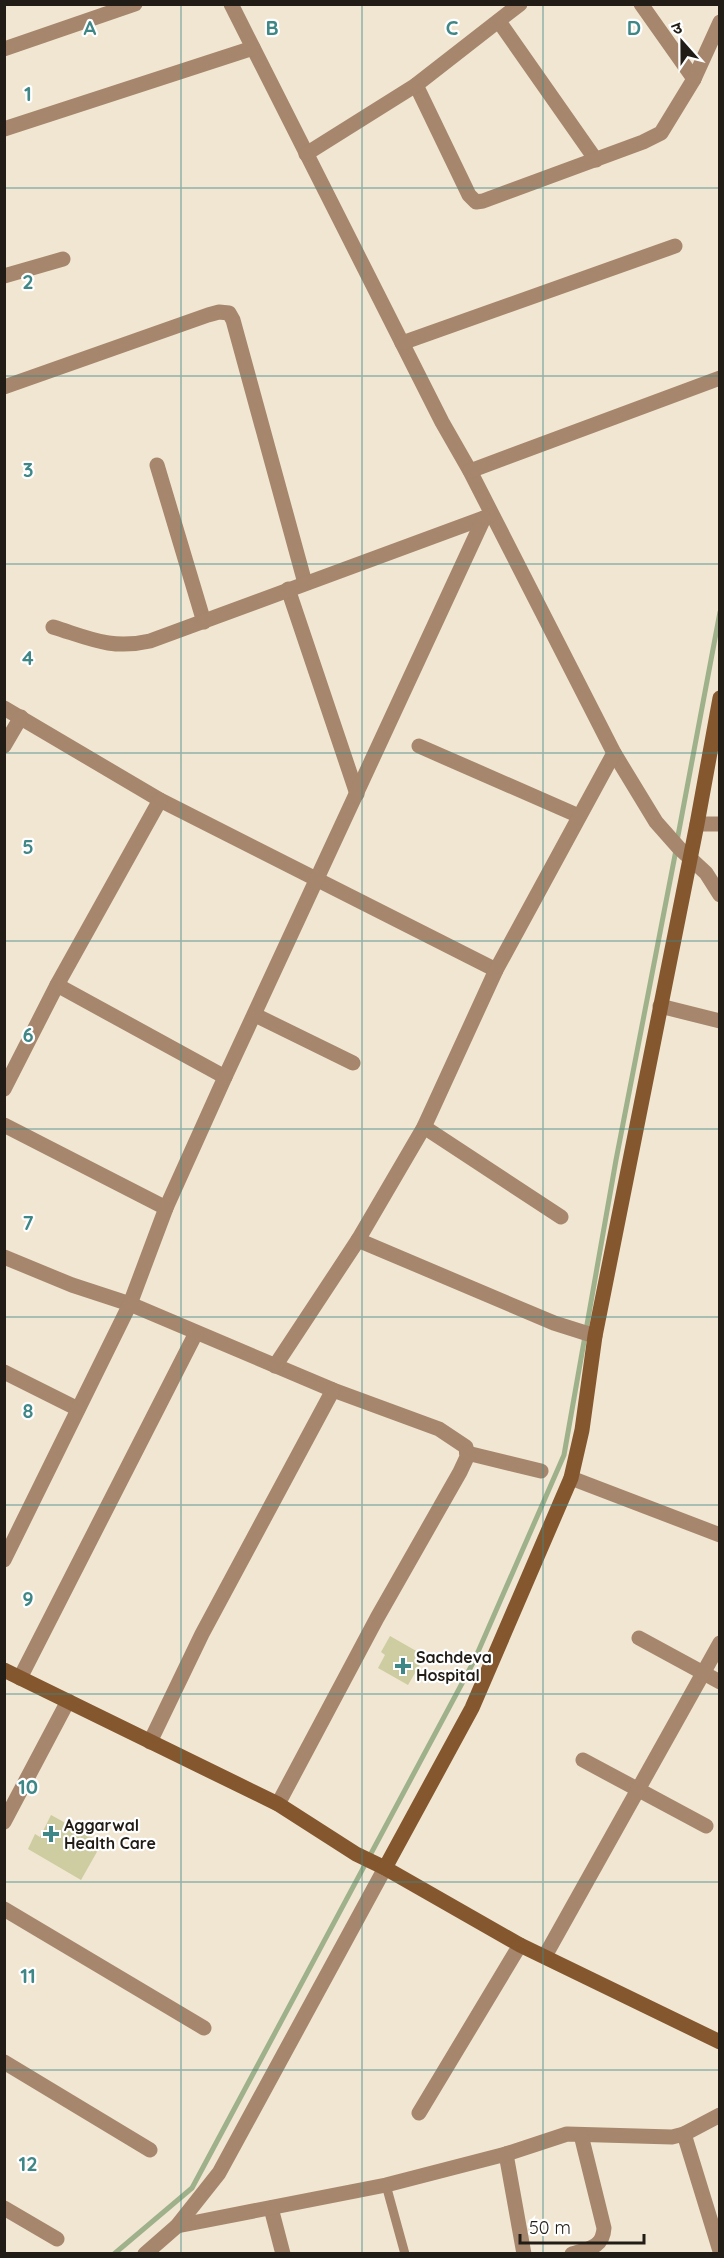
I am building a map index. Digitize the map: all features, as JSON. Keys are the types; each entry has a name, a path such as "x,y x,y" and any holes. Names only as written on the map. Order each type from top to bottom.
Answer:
{"street":[{"path":"91,4 96,20"},
{"path":"4,50 96,20 135,4"},
{"path":"231,4 442,422 470,471 488,517 614,753 657,822 706,873 720,895"},
{"path":"306,154 416,85 500,22 520,4"},
{"path":"641,4 694,79"},
{"path":"500,22 596,160"},
{"path":"416,85 469,195 476,202 653,138 661,132 694,79 720,22"},
{"path":"4,129 253,48"},
{"path":"402,343 675,246"},
{"path":"4,276 63,259"},
{"path":"4,387 208,315 219,312 229,313 233,320 305,583"},
{"path":"470,471 720,378"},
{"path":"157,465 204,622"},
{"path":"53,627 114,646 131,646 204,622 288,589 488,517"},
{"path":"4,1560 130,1304 166,1208 225,1077 488,517"},
{"path":"288,589 357,794"},
{"path":"153,2251 177,2226 219,2173 380,1865 472,1708 571,1478 582,1430 592,1334 660,1006 684,852 697,824 716,735 720,698"},
{"path":"4,708 160,800 496,970"},
{"path":"4,746 21,717"},
{"path":"419,746 579,816"},
{"path":"275,1366 358,1240 424,1127 496,970 614,753"},
{"path":"4,1089 57,984 160,800"},
{"path":"697,824 720,824"},
{"path":"57,984 225,1077"},
{"path":"660,1006 720,1021"},
{"path":"255,1015 353,1063"},
{"path":"4,1125 166,1208"},
{"path":"424,1127 561,1217"},
{"path":"358,1240 554,1323 592,1334"},
{"path":"4,1257 72,1285 130,1304 333,1390 440,1429 466,1447 467,1453 460,1472 377,1618 278,1804"},
{"path":"20,1678 196,1333"},
{"path":"4,1372 78,1409"},
{"path":"150,1742 202,1634 333,1390"},
{"path":"467,1453 541,1471"},
{"path":"571,1478 719,1534"},
{"path":"639,1638 720,1682"},
{"path":"546,1956 720,1643"},
{"path":"4,1670 278,1804 356,1854 380,1865 520,1945 719,2041"},
{"path":"4,1822 68,1701"},
{"path":"583,1760 706,1826"},
{"path":"4,1909 204,2028"},
{"path":"419,2113 520,1945"},
{"path":"4,2062 150,2150"},
{"path":"177,2226 386,2185 506,2154 567,2134 658,2137 684,2134 720,2115"},
{"path":"684,2134 720,2251"},
{"path":"572,2253 592,2249 602,2241 603,2235 581,2135"},
{"path":"506,2154 524,2253"},
{"path":"4,2208 57,2239"},
{"path":"271,2208 283,2253"}],"lane":[{"path":"386,2185 405,2253"}],"building":[{"path":"390,1636 425,1656 408,1685 378,1668 385,1655 381,1652"},
{"path":"51,1815 102,1843 81,1880 28,1849 35,1834 40,1837"}],"waterway":[{"path":"677,841 720,612"},
{"path":"114,2254 192,2188 474,1661 564,1455 616,1160 676,850"}],"place":[{"name":"Sachdeva Hospital","path":"403,1666"},
{"name":"Aggarwal Health Care","path":"51,1834"}]}
